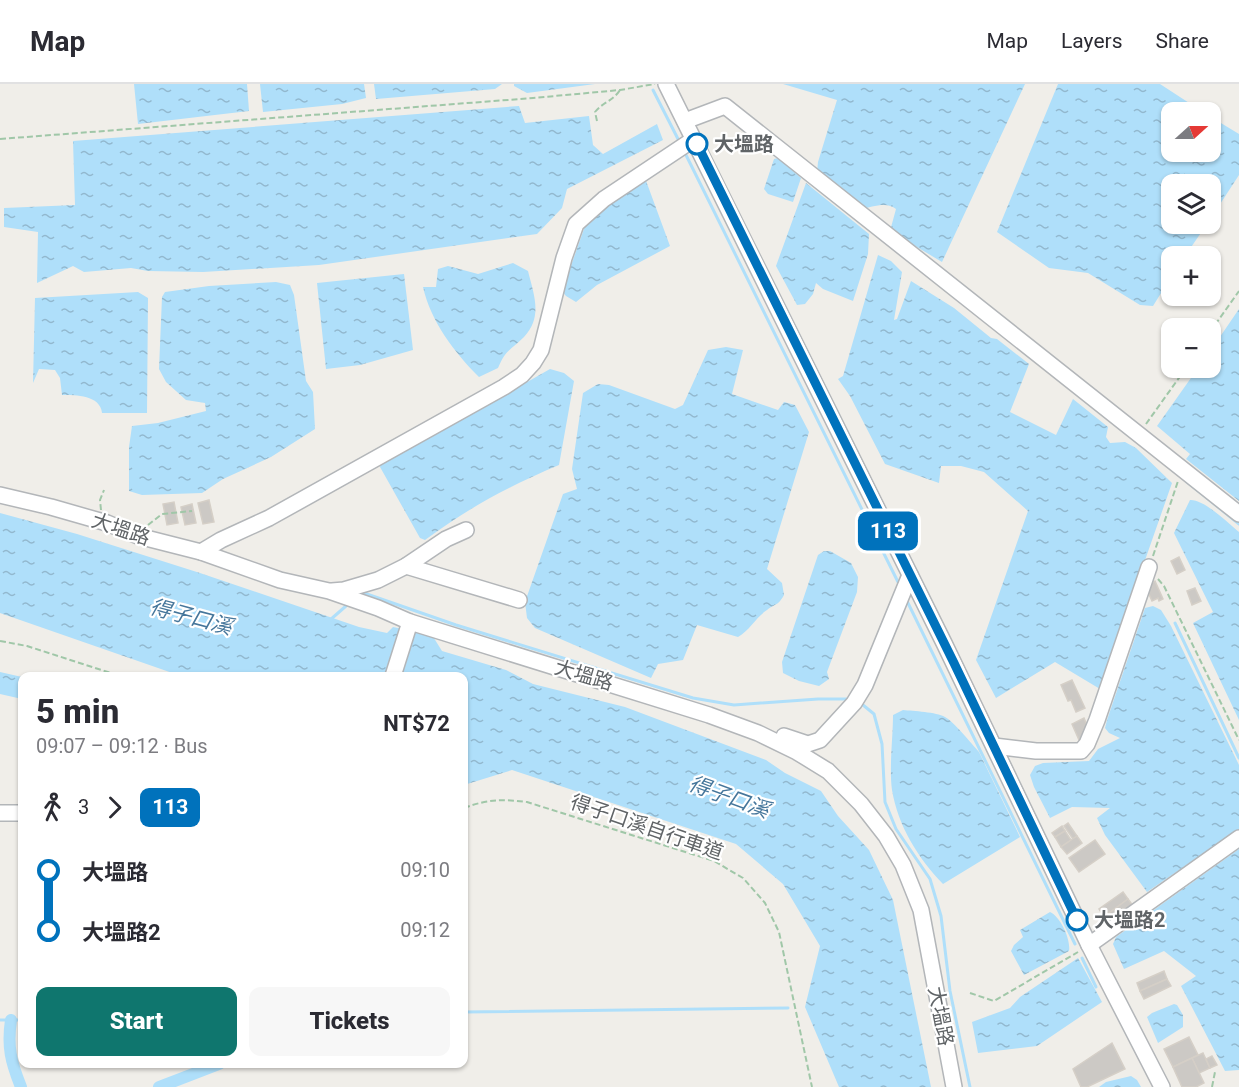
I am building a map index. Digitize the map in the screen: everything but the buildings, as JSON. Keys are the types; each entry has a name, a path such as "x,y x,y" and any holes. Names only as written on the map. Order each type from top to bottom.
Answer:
{"street":[{"path":"666,84 910,575 1089,945 1162,1087"},
{"path":"685,121 725,106 1239,514"},
{"path":"201,552 269,518 522,375 541,350 564,258 576,224 604,199 694,139"},
{"name":"大塭路","path":"0,495 106,523 138,536 201,552 280,580 328,591 410,622 699,711 758,733 797,752 828,771 861,804 886,836 903,865 921,910 954,1087"},
{"path":"328,591 344,590 378,580 406,566 446,539 466,530"},
{"path":"406,566 519,600"},
{"path":"994,746 1065,752 1081,751 1087,744 1097,720 1149,567"},
{"path":"758,733 769,732 808,744 820,740 854,703 865,685 910,575"},
{"path":"394,672 410,622"},
{"path":"0,813 18,813"},
{"path":"1089,945 1239,838"}],"path":[{"path":"0,138 620,90 657,84"},
{"path":"597,121 596,112 600,106 615,99 620,90"},
{"path":"1220,318 1239,291"},
{"path":"1139,434 1179,378"},
{"path":"1181,469 1149,567 1164,586 1239,740"},
{"path":"104,490 100,500 106,523"},
{"path":"138,536 162,514 192,511"},
{"path":"0,641 27,645 108,672"},
{"name":"得子口溪自行車道","path":"468,806 481,801 498,799 527,802 714,861 743,878 765,903 779,932 812,1087"},
{"path":"970,993 994,1001 1089,945"},
{"path":"1212,1087 1215,1072"}],"water":[{"path":"134,84 247,84 249,111 138,124"},
{"path":"260,84 364,84 366,98 342,104 263,112"},
{"path":"374,84 502,84 495,89 376,99"},
{"path":"514,84 595,84 527,93"},
{"path":"783,84 1025,84 942,262 890,231 896,209 884,205 861,209 817,173 818,162 837,100"},
{"path":"1058,84 1160,84 1188,102 1161,102 1161,162 1221,162 1221,123 1239,134 1239,175 1221,203 1221,174 1161,174 1161,234 1200,234 1192,246 1161,246 1161,293 1153,306 1140,305 1088,273 1049,268 997,232"},
{"path":"519,106 525,123 589,116 593,145 603,154 657,124 663,140 567,189 562,208 537,234 319,265 203,272 148,271 131,268 84,272 73,266 37,283 38,232 4,227 4,208 75,205 73,141"},
{"path":"778,158 801,178 793,202 768,194 764,189 774,159"},
{"path":"645,178 670,246 597,285 576,302 566,296 562,291 585,226 594,216"},
{"path":"806,183 869,234 868,254 853,301 823,289 816,283 813,294 805,304 797,305 776,266"},
{"path":"878,255 891,261 902,272 894,320 897,319 911,281 954,308 991,338 997,339 1029,364 1010,412 1056,435 1073,399 1108,427 1106,437 1110,443 1125,442 1136,448 1172,483 1100,689 1055,662 996,698 976,660 1028,511 984,472 961,466 941,466 939,483 885,464 850,396 838,379 843,376"},
{"path":"513,263 528,271 535,306 533,322 524,337 506,354 498,368 479,377 445,336 432,312 423,287 436,287 438,269 448,266 478,274"},
{"path":"404,274 413,350 360,365 326,369 317,283"},
{"path":"276,282 290,285 294,295 306,381 313,392 315,429 271,457 223,479 202,493 142,495 129,491 129,447 132,426 158,423 206,411 205,403 186,400 166,382 159,369 162,297 165,292 209,286"},
{"path":"138,292 148,298 147,413 102,413 100,407 92,399 62,395 60,378 55,370 39,369 33,383 35,298"},
{"path":"1239,309 1239,501 1186,459 1190,454 1157,426 1191,378 1221,378 1221,335"},
{"path":"726,347 743,350 732,394 778,410 784,402 795,405 809,432 767,569 782,583 784,595 782,599 763,613 738,637 697,625 683,660 658,664 651,678 535,628 527,618 525,602 563,494 577,489 572,469 583,393 598,384 609,385 675,409 683,405 708,350"},
{"path":"550,369 564,373 574,381 559,465 489,498 425,540 420,538 380,467 381,461"},
{"path":"1190,500 1209,507 1239,532 1239,720 1193,623 1213,612 1174,533"},
{"name":"得子口溪","path":"0,513 77,534 200,573 359,627 387,633 393,627 432,635 442,651 506,670 533,684 625,707 766,760 785,773 821,791 838,816 869,850 893,900 931,1087 839,1087 805,1007 820,946 783,884 736,844 512,770 468,784 468,672 170,672 0,613"},
{"path":"824,551 830,551 851,563 858,577 857,592 827,672 829,679 819,686 799,681 783,673 782,662 818,555"},
{"path":"1153,606 1161,610 1171,626 1239,765 1239,829 1147,892 1105,835 1097,818 1110,808 1072,807 1050,818 1030,775 1035,766 1043,763 1089,761 1098,749 1120,738 1109,733 1105,728 1107,720 1145,608"},
{"path":"0,672 18,676 18,698 0,694"},
{"path":"903,710 941,715 962,733 979,752 1020,837 943,884 910,841 899,816 892,790 893,715"},
{"path":"1239,849 1239,1070 1225,1071 1181,986 1196,976 1164,951 1124,969 1113,944 1116,937"},
{"path":"1050,912 1064,929 1069,951 1024,975 1011,951 1023,937 1020,930"},
{"path":"1078,958 1102,1002 1037,1046 978,1053 972,1022 1010,1008 1020,997"},
{"path":"1174,1004 1183,1015 1183,1027 1158,1043 1147,1017"},
{"path":"1131,1076 1141,1087 1099,1087 1106,1082"}],"waterway":[{"path":"653,90 678,139"},
{"path":"686,155 898,582"},
{"path":"1186,481 1239,524"},
{"path":"361,592 456,625 693,698 734,705 849,699"},
{"path":"907,601 1075,944"},
{"path":"330,620 346,606"},
{"path":"1175,623 1239,758"},
{"path":"863,705 874,714 882,744 885,802 896,829 930,879 941,916 950,991 970,1087"},
{"path":"1082,958 1096,987"},
{"path":"468,1012 788,1008"},
{"path":"0,1020 18,1020"},
{"path":"11,1020 9,1038 11,1054 21,1087"},
{"path":"159,1087 209,1068"}],"bus line":[{"name":"113","path":"697,144 954,663 1077,920"}],"place":[{"name":"大塭路","path":"697,144"},
{"name":"大塭路2","path":"1077,920"}]}
